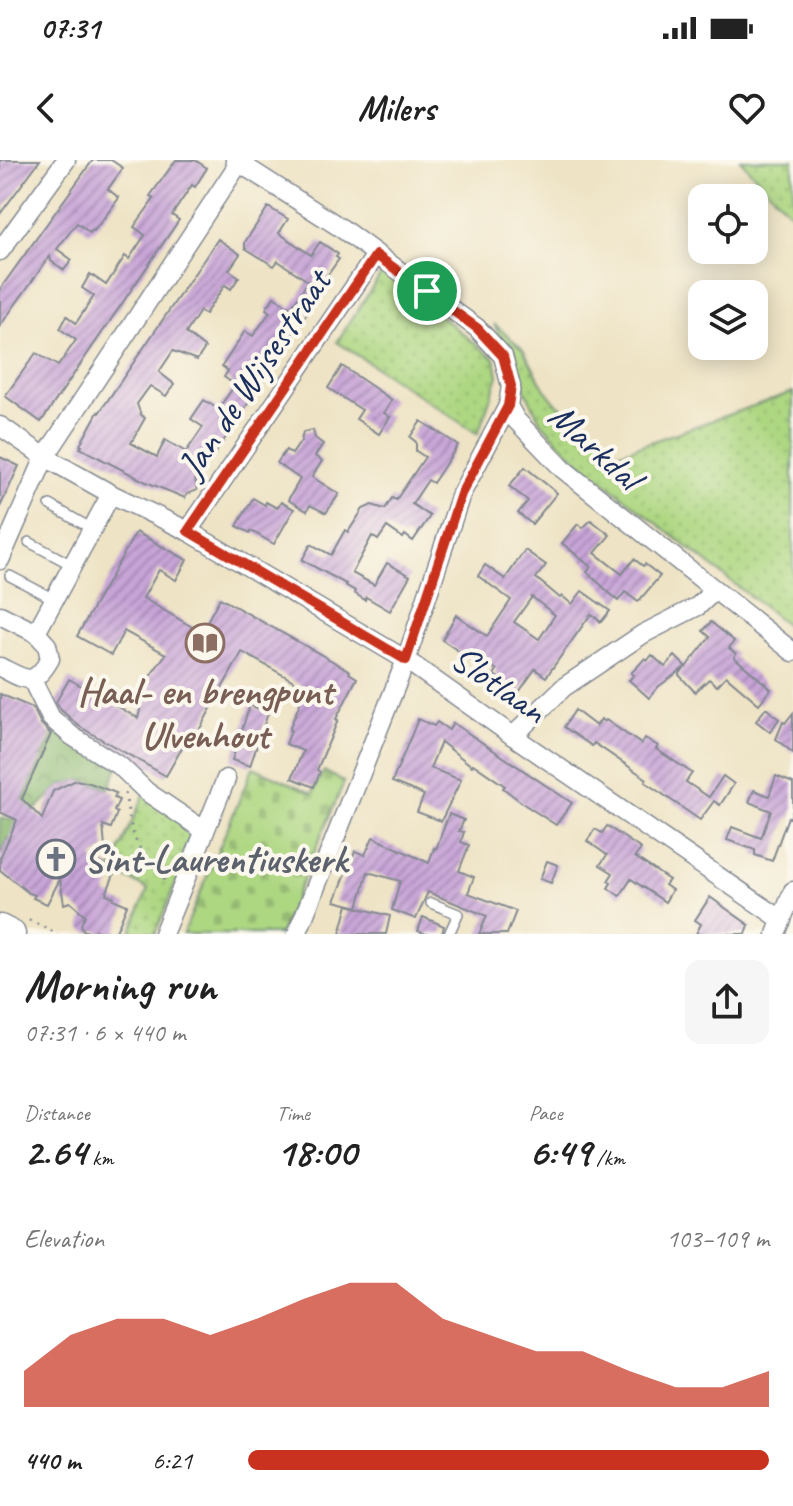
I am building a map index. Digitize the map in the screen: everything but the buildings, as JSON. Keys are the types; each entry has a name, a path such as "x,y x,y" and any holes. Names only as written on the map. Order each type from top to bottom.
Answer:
{"main road":[{"path":"0,928 12,934"}],"street":[{"path":"0,251 66,160"},
{"path":"5,568 45,457 237,162"},
{"name":"Markdal","path":"237,162 341,228 477,328 503,356 511,386 508,406 516,420 563,469 793,652"},
{"name":"Jan de Wijsestraat","path":"188,531 376,255"},
{"path":"297,934 406,660 461,494 508,406"},
{"name":"Slotlaan","path":"0,426 45,457 111,494 188,531 406,660 779,927"},
{"path":"36,633 111,494"},
{"path":"513,736 564,687 643,634 698,606 715,590"},
{"path":"0,615 36,633 47,645 50,659 41,674 32,680 0,667"},
{"path":"32,680 51,718 72,736 121,767 147,792 205,831"},
{"path":"163,934 226,779"},
{"path":"779,927 793,891"}],"lane":[{"path":"50,505 92,529"},
{"path":"29,542 72,565"},
{"path":"5,568 54,599"},
{"path":"431,903 458,914 449,934"}],"path":[{"path":"121,767 130,822 139,846 163,876 171,914"}],"green space":[{"path":"740,160 793,160 793,216 768,190 768,184 763,184"},
{"path":"383,271 495,359 498,376 478,434 337,342"},
{"path":"494,324 523,349 555,402 619,453 793,392 793,630 589,470 561,444 540,421"},
{"path":"56,728 118,767 109,789 82,780 61,785 34,811 19,843 8,838 0,855 0,818 14,820"},
{"path":"253,767 312,793 324,771 344,782 280,934 183,934"},
{"path":"147,788 201,822 155,934 130,934 148,889 111,870"}],"place":[{"name":"Haal- en brengpunt Ulvenhout","path":"205,643"},
{"name":"Sint-Laurentiuskerk","path":"56,859"}],"route":[{"path":"376,255 427,291 477,328 503,356 511,386 508,406 461,494 406,660 188,531 376,255"}]}
